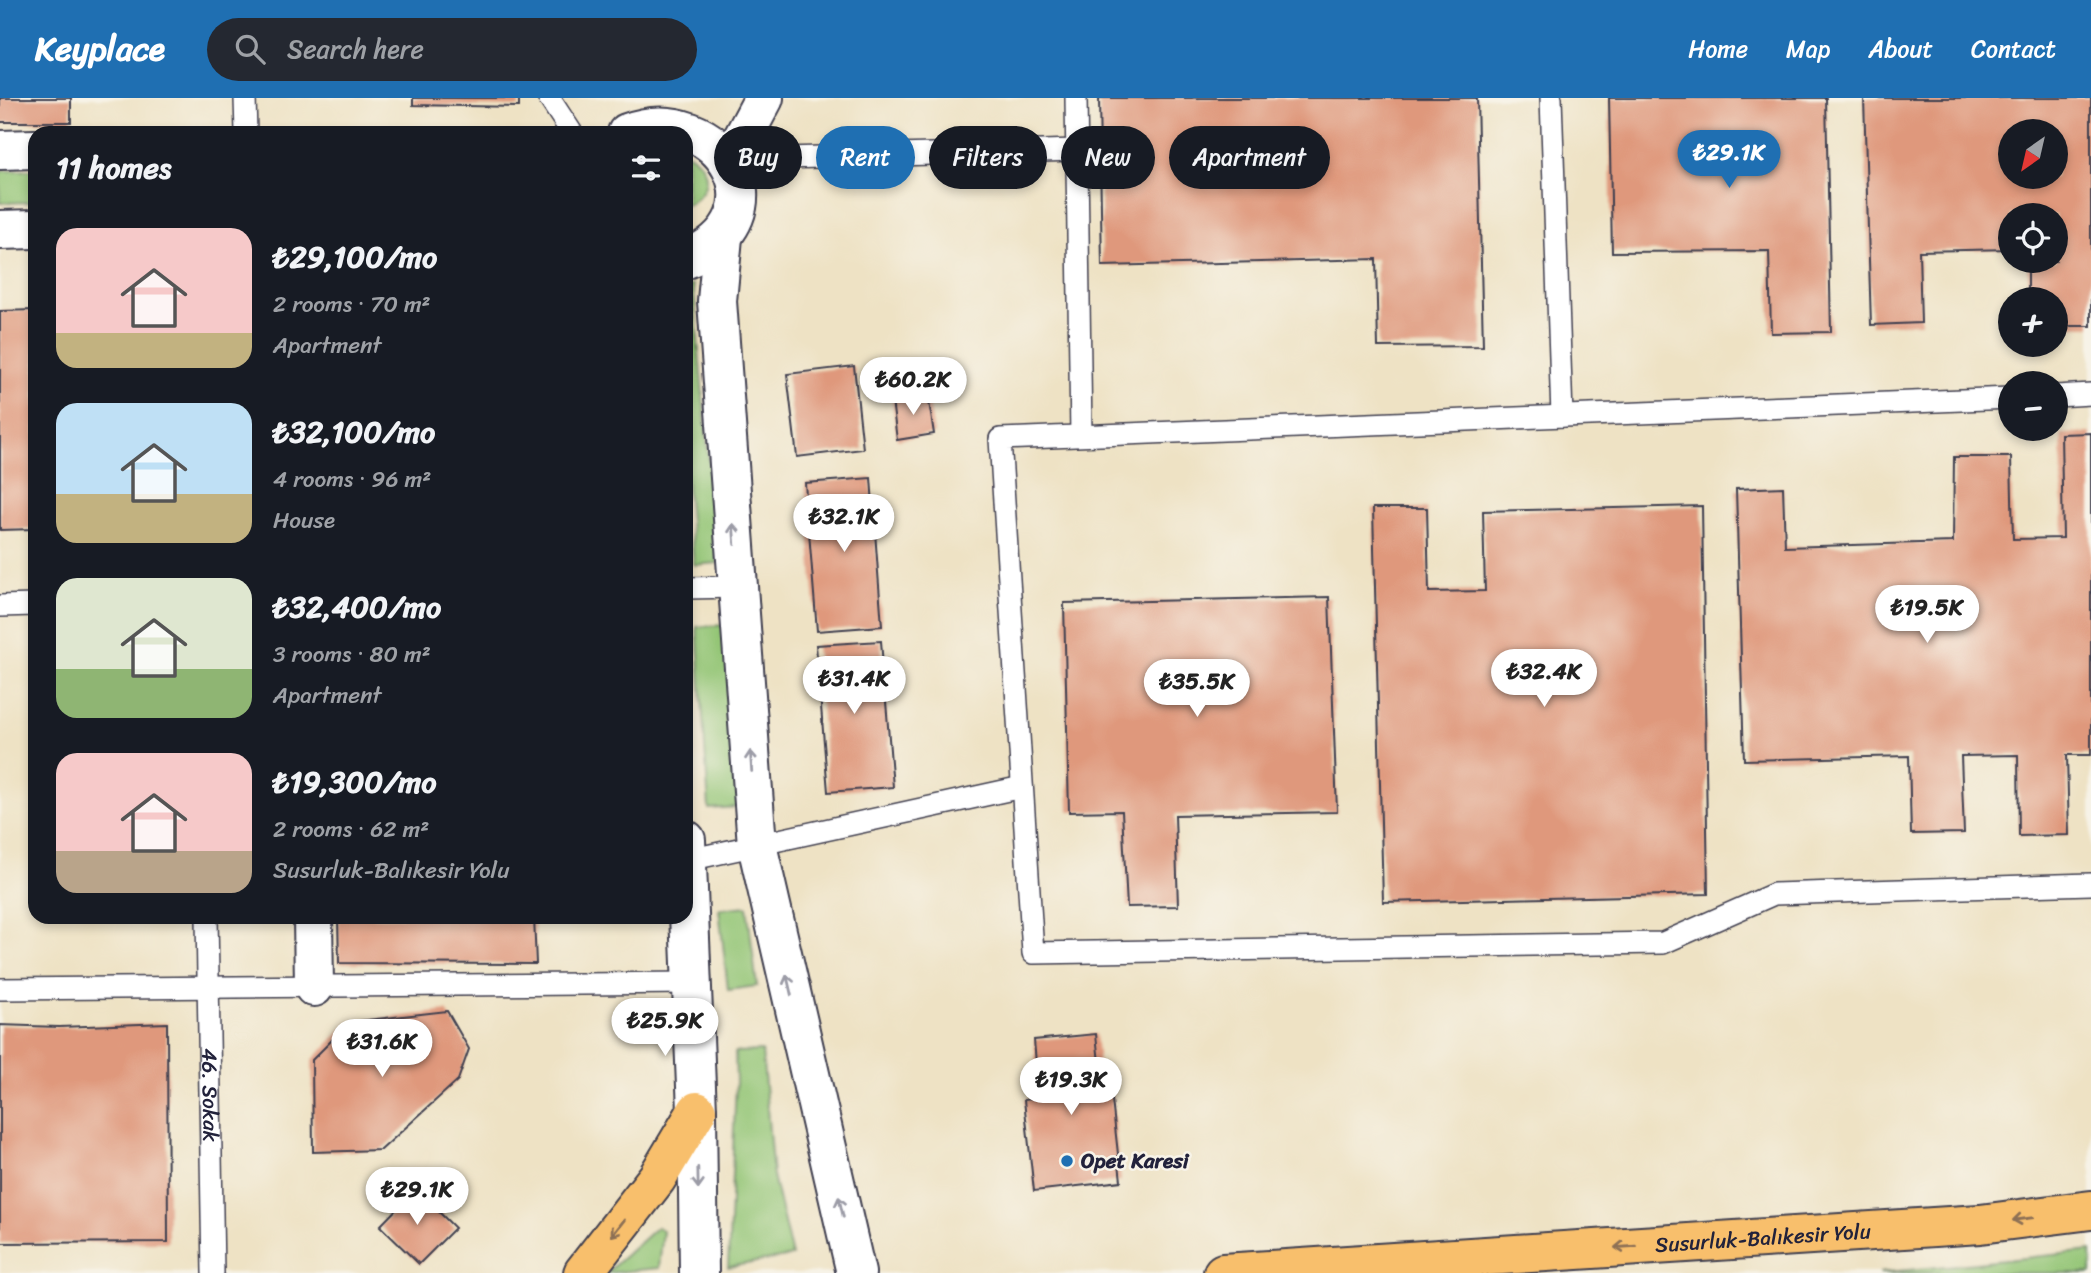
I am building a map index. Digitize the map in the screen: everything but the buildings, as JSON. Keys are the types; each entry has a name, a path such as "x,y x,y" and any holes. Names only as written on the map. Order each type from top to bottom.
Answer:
{"highway":[{"path":"583,1273 657,1178 697,1111"},
{"name":"Susurluk-Balıkesir Yolu","path":"1223,1273 1980,1224 2091,1210"}],"street":[{"path":"752,126 764,98"},
{"path":"645,118 690,122 714,137"},
{"path":"0,150 28,149"},
{"path":"693,256 705,251 723,237 734,217 740,195 739,189"},
{"path":"0,230 28,229"},
{"path":"723,237 717,302 757,845 856,1273"},
{"path":"313,924 314,987"},
{"path":"689,924 697,1111 699,1273"}],"lane":[{"path":"245,98 246,126"},
{"path":"548,98 567,126"},
{"path":"1076,98 1077,126"},
{"path":"1551,98 1562,416"},
{"path":"802,157 1061,149"},
{"path":"1078,189 1081,435"},
{"path":"2068,395 2091,394"},
{"path":"1998,399 1000,439 1033,953 1662,943 1774,894 2091,884"},
{"path":"693,588 738,587"},
{"path":"0,606 28,605"},
{"path":"693,850 757,845 1022,787"},
{"name":"46. Sokak","path":"207,924 213,1273"},
{"path":"0,989 691,984"}],"green space":[{"path":"693,157 701,164 706,179 705,187 693,201"},
{"path":"28,170 28,202 0,203 0,171"},
{"path":"693,285 718,563 694,565 693,554"},
{"path":"725,625 738,807 709,809 697,627"},
{"path":"747,906 757,986 728,990 719,909"},
{"path":"762,1051 773,1176 792,1256 728,1267 735,1052"},
{"path":"657,1227 663,1231 659,1268 606,1273"},
{"path":"2091,1251 2091,1273 1879,1273"}],"place":[{"name":"Opet Karesi","path":"1067,1161"}]}
